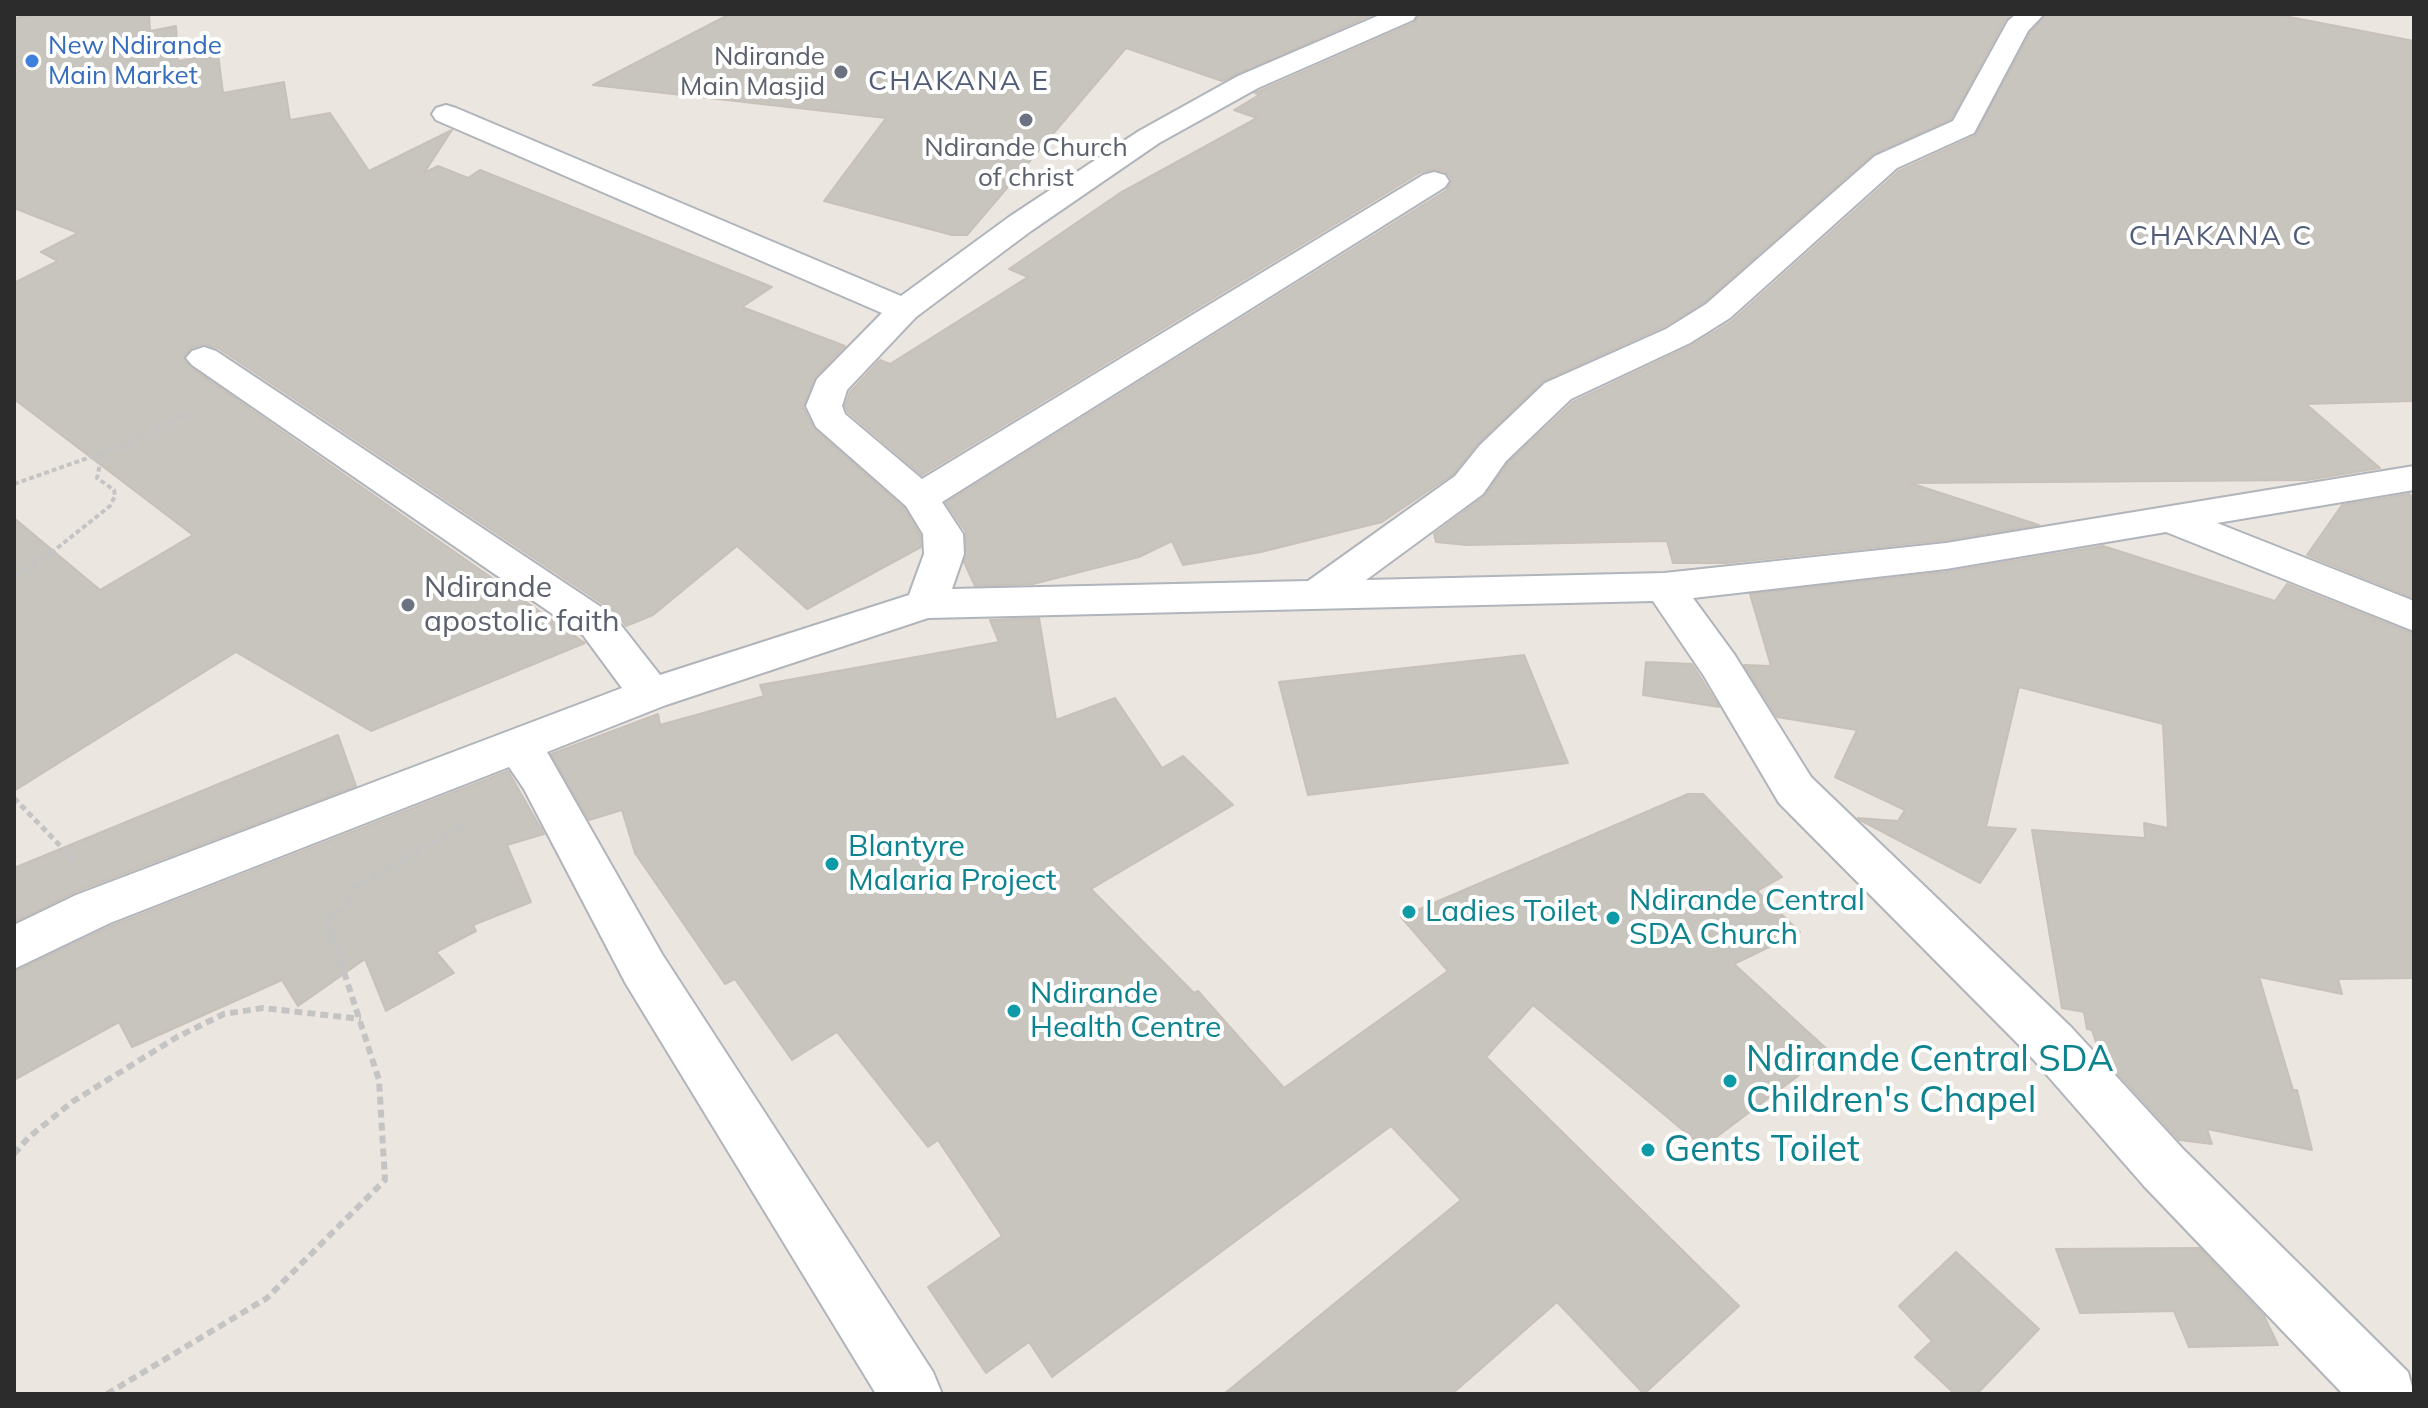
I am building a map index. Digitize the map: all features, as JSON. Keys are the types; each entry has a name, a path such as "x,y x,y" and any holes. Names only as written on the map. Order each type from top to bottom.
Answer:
{"street":[{"path":"926,604 944,554 943,534 920,498 829,419 824,406 830,387 904,310 1020,224 1149,137 1248,82 1404,14"},
{"path":"1317,595 1469,485 1493,453 1558,391 1678,336 1718,311 1886,162 1964,127 2017,27 2031,14"},
{"path":"446,114 904,310"},
{"path":"920,498 1434,181"},
{"path":"204,358 598,625 651,694"},
{"path":"14,948 93,909 530,761 651,694 926,604 1664,587 1946,556 2414,478"},
{"path":"2172,520 2414,617"},
{"path":"1664,587 1719,665 1795,790 2052,1043 2164,1168 2386,1394"},
{"path":"530,761 644,969 911,1394"}],"path":[{"path":"14,484 102,454 243,387"},
{"path":"14,577 38,563 110,506 114,490 97,478 102,454"},
{"path":"107,1394 267,1298 385,1180 379,1080 326,918 344,909 355,887 457,831 482,812 530,761"},
{"path":"14,798 69,852 90,887 93,909"},
{"path":"14,1154 28,1138 72,1102 177,1037 224,1014 263,1008 361,1019"}],"building":[{"path":"41,14 149,14 150,31 176,26 178,61 218,54 223,93 284,82 290,120 330,113 369,171 452,130 424,173 438,166 468,178 480,170 772,287 742,307 845,346 815,377 803,407 814,429 904,508 920,535 921,547 807,609 737,546 653,615 626,626 615,612 218,348 203,344 191,348 184,356 190,367 585,643 371,731 236,652 14,791 14,518 100,590 193,535 14,399 14,283 58,261 41,252 78,233 14,208 14,18"},
{"path":"730,14 1374,14 1222,81 1126,48 967,235 952,235 824,201 886,118 593,85"},
{"path":"1420,14 2011,14 1951,119 1873,154 1704,302 1665,326 1543,381 1478,443 1453,474 1382,522 1261,552 1183,565 1172,541 1139,557 1033,584 975,586 964,562 966,532 946,503 1447,190 1452,179 1446,172 1435,169 1421,172 922,475 848,412 845,406 850,392 880,360 890,364 1028,277 1009,269 1120,193 1257,118 1234,110 1259,95 1255,93 1414,23"},
{"path":"2047,14 2274,14 2414,41 2414,401 2306,404 2380,468 2307,480 1910,483 2039,525 1946,540 1726,563 1673,563 1667,541 1467,545 1436,542 1434,534 1485,496 1508,463 1573,402 1691,346 1732,321 1899,171 1975,136 2030,33"},
{"path":"2409,494 2414,498 2414,598 2307,555 2342,505"},
{"path":"2103,546 2275,601 2287,584 2414,634 2414,978 2338,979 2342,994 2259,977 2293,1090 2297,1090 2312,1150 2207,1129 2212,1144 2179,1140 2100,1054 2092,1030 2087,1029 2084,1012 2062,1008 2032,830 2145,838 2144,823 2168,828 2163,724 2019,687 1986,827 2016,829 1980,883 1860,820 1858,818 1898,821 1905,810 1835,777 1857,730 1777,717 1744,665 1771,666 1750,594 1946,572"},
{"path":"1039,618 1056,720 1115,698 1162,768 1183,756 1233,805 1091,889 1194,993 1198,991 1284,1088 1448,971 1401,917 1688,794 1703,794 1782,877 1757,891 1800,932 1734,964 1830,1052 1703,1147 1533,1005 1486,1057 1739,1306 1644,1394 1557,1302 1452,1394 1224,1394 1461,1200 1391,1126 1052,1377 1029,1342 986,1373 928,1287 1002,1236 938,1140 928,1147 837,1032 792,1060 735,979 725,984 635,853 622,810 589,820 551,754 658,714 660,725 764,696 760,685 999,642 990,620"},
{"path":"1524,655 1568,763 1308,795 1279,682"},
{"path":"1646,662 1692,664 1719,707 1643,695"},
{"path":"338,735 356,786 75,892 14,922 14,868"},
{"path":"508,771 544,834 507,845 531,902 473,925 476,931 436,952 454,973 386,1011 365,959 298,1006 282,980 132,1047 119,1022 14,1080 14,972 111,926"},
{"path":"2199,1248 2264,1316 2278,1345 2189,1347 2174,1311 2080,1313 2056,1249"},
{"path":"1956,1252 2039,1329 1977,1394 1955,1394 1915,1357 1932,1341 1899,1306"}],"place":[{"name":"New Ndirande Main Market","path":"32,61"},
{"name":"Ndirande Main Masjid","path":"841,72"},
{"name":"Ndirande Church of christ","path":"1026,120"},
{"name":"Ndirande apostolic faith","path":"408,605"},
{"name":"Blantyre Malaria Project","path":"832,864"},
{"name":"Ladies Toilet","path":"1409,912"},
{"name":"Ndirande Central SDA Church","path":"1613,918"},
{"name":"Ndirande Health Centre","path":"1014,1011"},
{"name":"Ndirande Central SDA Children's Chapel","path":"1730,1081"},
{"name":"Gents Toilet","path":"1648,1150"}],"district":[{"name":"CHAKANA E","path":"959,82"},
{"name":"CHAKANA C","path":"2221,237"}]}
